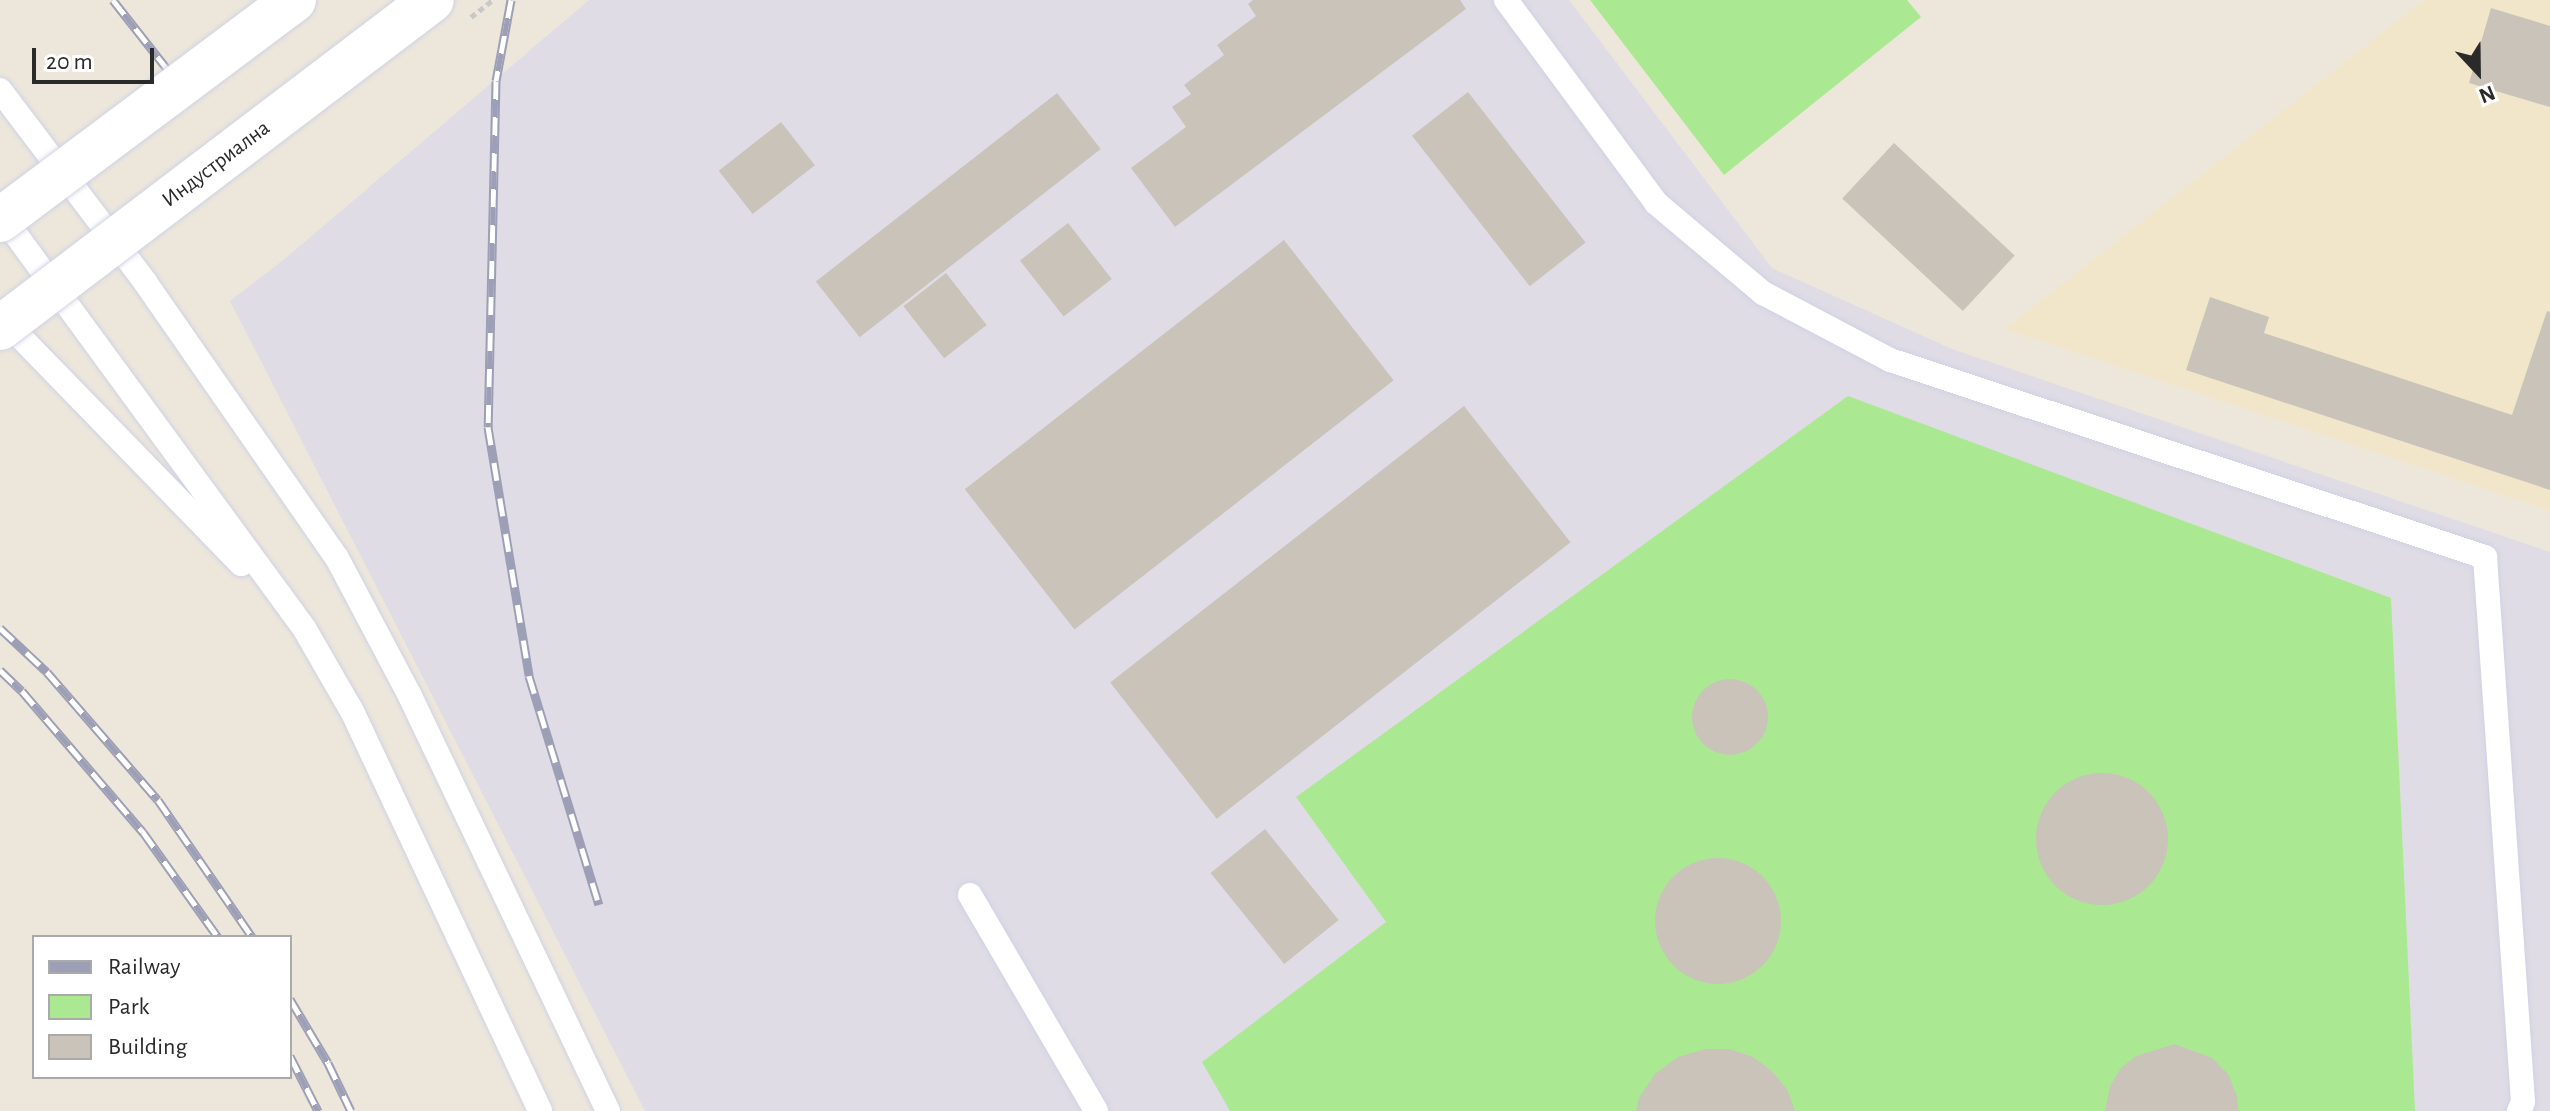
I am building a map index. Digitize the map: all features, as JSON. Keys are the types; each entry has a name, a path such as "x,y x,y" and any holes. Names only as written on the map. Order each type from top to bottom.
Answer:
{"main road":[{"path":"0,220 294,0"},
{"name":"Индустриална","path":"0,328 432,0"}],"lane":[{"path":"1506,0 1656,203 1763,293 1890,360 2485,557 2523,1102 2519,1111"},
{"path":"0,90 145,282 337,558 410,696 608,1111"},
{"path":"0,213 304,628 352,711 540,1111"},
{"path":"0,316 304,628"},
{"path":"970,895 1096,1111"}],"shaded area":[{"path":"589,0 1569,0 1772,268 1952,349 2550,552 2550,1111 645,1111 230,301 287,257"},
{"path":"2424,0 2550,0 2550,511 2005,329"}],"green space":[{"path":"1590,0 1907,0 1921,17 1724,175"},
{"path":"1848,396 2391,598 2415,1111 1230,1111 1202,1062 1386,922 1296,797"}],"building":[{"path":"1253,0 1460,0 1466,9 1175,227 1131,168 1186,127 1172,107 1191,94 1184,85 1224,55 1217,45 1256,16 1248,4"},
{"path":"2491,8 2550,26 2550,107 2469,83"},
{"path":"1468,92 1586,243 1530,286 1412,136"},
{"path":"1057,93 1101,149 860,337 816,281"},
{"path":"781,122 815,165 753,214 719,171"},
{"path":"1894,143 2015,256 1963,311 1842,199"},
{"path":"1068,223 1112,279 1064,317 1020,261"},
{"path":"1284,240 1394,380 1074,630 965,489"},
{"path":"946,273 987,325 944,358 903,306"},
{"path":"2210,297 2269,317 2264,333 2512,415 2547,311 2550,312 2550,490 2186,370"},
{"path":"1464,406 1571,542 1217,819 1110,682"},
{"path":"1730,679 1744,682 1757,690 1765,703 1768,717 1765,731 1757,744 1744,752 1730,755 1716,752 1703,744 1695,731 1692,717 1695,703 1703,690 1716,682"},
{"path":"2102,773 2127,778 2148,793 2163,814 2168,839 2163,864 2148,885 2127,900 2102,905 2077,900 2056,885 2041,864 2036,839 2041,814 2056,793 2077,778"},
{"path":"1265,829 1339,920 1284,964 1211,873"},
{"path":"1718,858 1742,863 1762,877 1776,897 1781,921 1776,945 1762,965 1742,979 1718,984 1694,979 1674,965 1660,945 1655,921 1660,897 1674,877 1694,863"},
{"path":"2175,1044 2212,1058 2228,1074 2237,1096 2238,1111 2105,1111 2110,1086 2121,1068 2136,1056"},
{"path":"1705,1049 1730,1049 1753,1057 1773,1072 1788,1091 1795,1111 1636,1111 1639,1098 1655,1074 1678,1057"}],"railway":[{"path":"113,0 168,70"},
{"path":"511,0 496,81 488,427 529,676 599,905"},
{"path":"0,628 47,672 158,800 251,935"},
{"path":"0,670 22,691 143,832 217,935"},
{"path":"292,1002 328,1063 351,1111"},
{"path":"292,1060 318,1111"}]}
